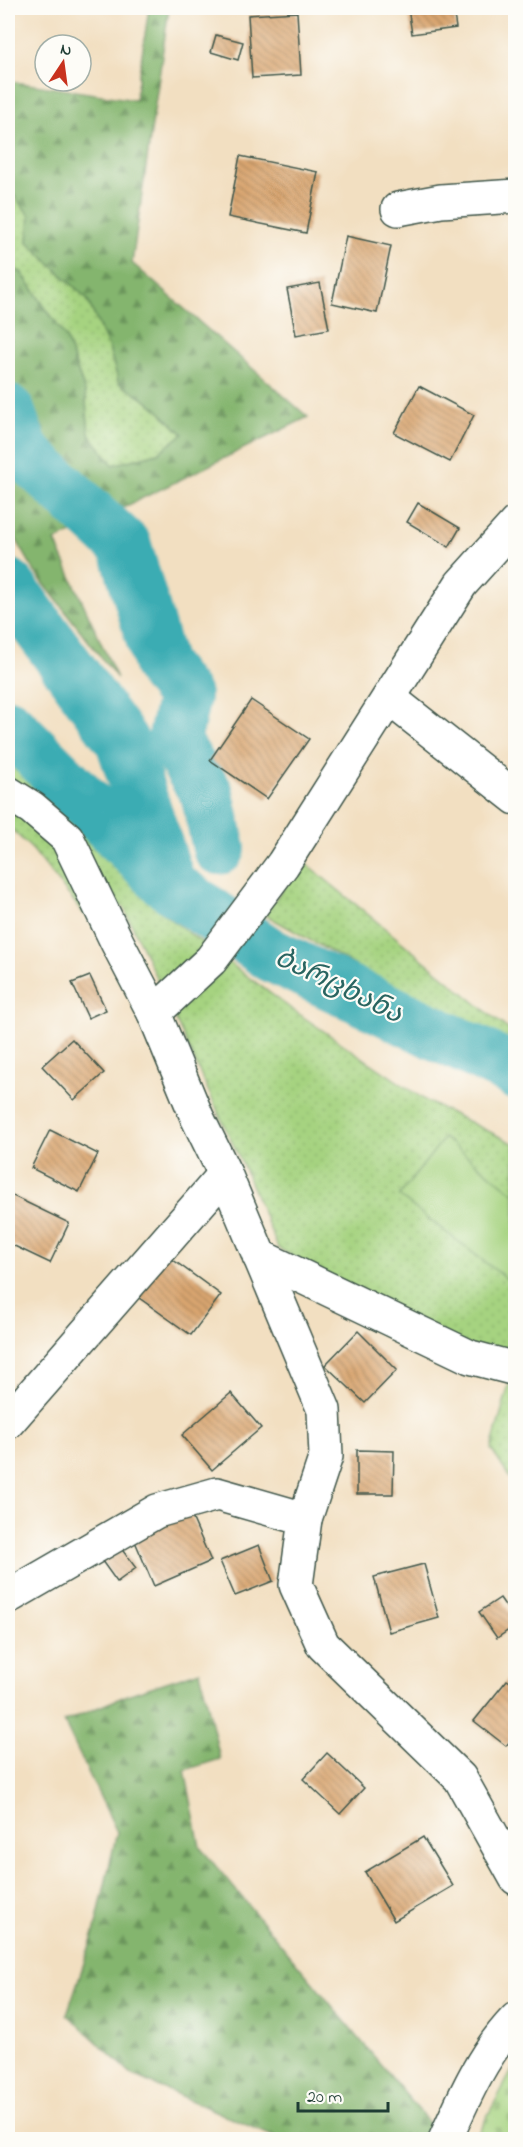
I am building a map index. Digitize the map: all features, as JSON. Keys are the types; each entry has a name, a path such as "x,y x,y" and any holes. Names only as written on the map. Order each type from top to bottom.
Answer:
{"street":[{"path":"398,209 441,201 516,196"},
{"path":"154,1013 211,960 283,864 460,584 516,523"},
{"path":"389,698 516,798"},
{"path":"8,793 32,808 67,838 154,1013 197,1117 225,1174 324,1410 326,1456 305,1519 296,1585 323,1645 460,1778 516,1878"},
{"path":"8,1422 225,1174"},
{"path":"259,1256 470,1357 516,1369"},
{"path":"8,1597 157,1511 218,1494 305,1519"},
{"path":"445,2139 463,2098 497,2039 516,2019"}],"green space":[{"path":"149,8 169,8 132,263 308,417 55,541 117,678 35,572 8,525 8,268 21,272 66,338 85,392 89,434 113,465 158,453 183,434 153,405 119,383 109,348 87,299 28,242 30,216 8,189 8,81 33,85 33,93 88,93 135,100"},
{"path":"8,189 30,216 28,242 87,299 109,348 119,383 153,405 183,434 158,453 113,465 89,434 85,392 66,338 21,272 8,268"},
{"path":"8,740 26,758 98,851 161,912 290,1008 428,1102 515,1144 515,1194 444,1139 507,1279 515,1268 515,1486 491,1449 510,1381 278,1248 244,1168 123,906 84,914 33,850 8,826"},
{"path":"304,862 515,1035 515,1056 264,914"},
{"path":"444,1138 515,1194 515,1268 507,1279 399,1196"},
{"path":"200,1671 220,1759 185,1770 200,1847 421,2113 439,2139 279,2139 133,2075 67,2014 94,1933 117,1832 64,1722 130,1694"},
{"path":"515,2065 515,2139 475,2139"}],"building":[{"path":"408,8 453,8 456,28 412,34"},
{"path":"297,12 301,75 252,78 248,15"},
{"path":"216,35 243,42 238,60 211,52"},
{"path":"240,156 318,172 306,233 228,217"},
{"path":"346,236 391,246 377,313 332,303"},
{"path":"320,283 329,329 296,335 287,289"},
{"path":"419,386 474,415 450,462 394,433"},
{"path":"418,503 460,528 449,547 407,522"},
{"path":"251,700 309,739 267,799 210,760"},
{"path":"90,976 106,1010 88,1018 72,983"},
{"path":"72,1039 104,1073 74,1100 42,1066"},
{"path":"50,1130 98,1154 79,1192 31,1168"},
{"path":"11,1195 69,1223 50,1263 8,1243 8,1203"},
{"path":"165,1254 221,1295 191,1335 135,1295"},
{"path":"358,1331 397,1370 365,1403 325,1365"},
{"path":"231,1393 261,1428 212,1470 182,1435"},
{"path":"357,1450 394,1451 393,1494 357,1494"},
{"path":"188,1508 211,1561 154,1586 131,1532"},
{"path":"117,1543 136,1568 117,1582 99,1557"},
{"path":"259,1545 273,1581 235,1596 220,1561"},
{"path":"424,1564 439,1618 389,1632 374,1577"},
{"path":"500,1598 516,1621 516,1625 497,1638 479,1612"},
{"path":"507,1680 516,1686 516,1734 506,1746 474,1721"},
{"path":"327,1753 364,1788 340,1814 303,1779"},
{"path":"423,1837 453,1886 394,1921 365,1872"}],"waterway":[{"name":"ბარცხანა","path":"8,411 23,452 125,546 160,665 184,696 174,741 207,794 219,848"},
{"name":"ბარცხანა","path":"8,585 122,741 167,877"},
{"name":"ბარცხანა","path":"8,725 169,885 271,955 516,1073"}]}
